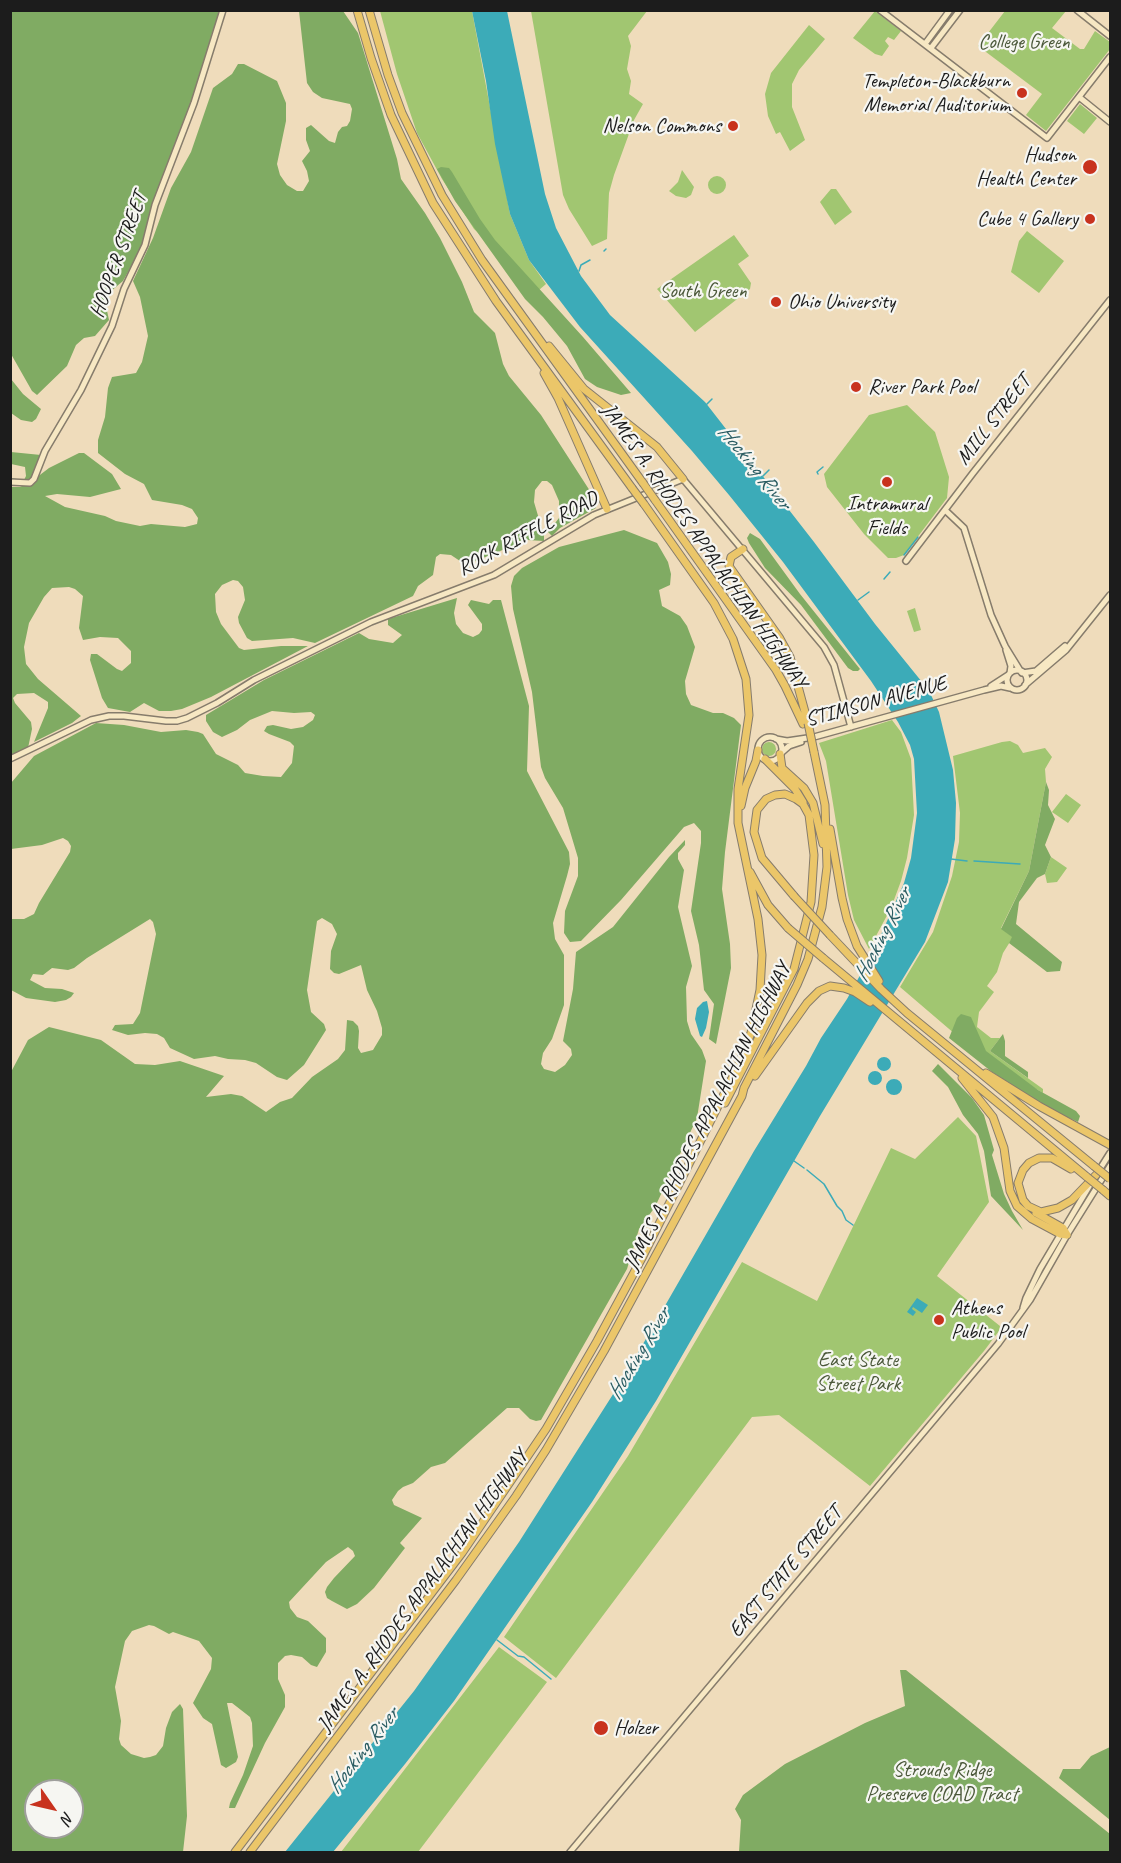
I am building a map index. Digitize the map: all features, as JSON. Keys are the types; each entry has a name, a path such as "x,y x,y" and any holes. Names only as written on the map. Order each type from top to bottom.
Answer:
{"highway":[{"name":"JAMES A. RHODES APPALACHIAN HIGHWAY","path":"235,1852 443,1579 487,1518 564,1398 643,1256 742,1056 757,1011 762,968 761,936 739,833 738,789 749,715 746,679 739,654 714,603 533,352 433,203 391,115 370,58 357,10"},
{"name":"JAMES A. RHODES APPALACHIAN HIGHWAY","path":"250,1852 456,1580 522,1486 578,1396 620,1324 788,1005 808,959 822,907 827,867 825,805 806,723 776,670 469,241 427,166 402,113 369,10"},
{"path":"535,331 584,389 657,447 683,478"},
{"path":"533,352 558,398 607,509"},
{"path":"743,549 731,557 729,566 779,637 790,657 806,723"},
{"path":"739,833 743,796 758,750"},
{"path":"780,753 782,768 804,788 813,803 821,830 827,867"},
{"path":"643,1256 771,1016 794,969 807,925 813,884 814,855 809,815 795,789 765,759"},
{"path":"803,804 789,795 775,795 766,799 760,806 754,822 755,838 762,858 830,935 907,1013 1110,1180"},
{"path":"825,805 842,898 857,946 891,998"},
{"path":"743,855 759,892 774,914 788,928 1110,1196"},
{"path":"742,1095 812,997 825,988 835,986 855,992 899,1022"},
{"path":"956,1052 1039,1106 1110,1145"},
{"path":"951,1065 993,1117 1004,1148 1010,1191 1017,1206 1032,1219 1063,1232"},
{"path":"1063,1232 1023,1200 1018,1183 1023,1170 1036,1159 1055,1159 1087,1177"},
{"path":"1028,1206 1041,1212 1058,1208 1072,1200 1096,1175"}],"street":[{"name":"HOOPER STREET","path":"10,482 30,483 34,479 45,451 81,390 112,326 124,289 145,245 155,205 194,103 223,10"},
{"path":"880,10 1047,138 1110,57"},
{"path":"924,44 950,10"},
{"path":"932,48 960,10"},
{"path":"1077,10 1110,36"},
{"path":"1079,97 1110,122"},
{"name":"MILL STREET","path":"906,561 1110,300"},
{"path":"683,478 829,655 851,727"},
{"name":"ROCK RIFFLE ROAD","path":"10,759 91,720 124,716 166,721 187,718 254,680 371,622 493,576 568,529 607,509 683,478"},
{"path":"945,510 964,528 989,608 1011,666 1007,681 1010,687 1018,690 1066,650 1110,594"},
{"path":"1009,674 1016,671 1035,672 1061,650 1110,594"},
{"path":"1005,646 1026,679 1025,685"},
{"name":"STIMSON AVENUE","path":"984,690 1009,674"},
{"name":"STIMSON AVENUE","path":"776,739 785,741 814,737 984,690 1001,686 1010,687"},
{"path":"780,753 781,745 776,739 769,737 763,739 759,745 760,756 773,760 789,746 814,737"},
{"name":"EAST STATE STREET","path":"570,1852 975,1372 1023,1309 1026,1298 1110,1153"},
{"name":"EAST STATE STREET","path":"1063,1232 1110,1167"}],"green space":[{"path":"11,11 221,11 212,33 199,86 154,199 142,247 123,281 104,297 109,320 95,336 84,338 76,345 67,366 37,395 32,391 11,354"},
{"path":"299,11 343,11 358,33 397,159 401,179 440,238 474,312 495,333 503,364 509,376 541,415 590,491 596,508 560,528 552,536 548,532 559,518 559,501 552,485 547,481 542,481 535,490 534,502 544,541 527,540 466,565 451,555 440,554 436,557 433,575 418,586 413,596 315,643 293,638 252,641 247,638 238,617 245,600 243,587 238,581 233,580 222,585 215,594 216,612 221,624 239,648 244,650 308,646 211,697 171,711 159,711 144,703 130,712 108,708 102,698 90,660 91,654 97,654 122,671 131,663 131,651 118,638 100,637 83,640 79,628 83,596 69,587 52,588 29,623 24,647 26,664 38,679 81,716 34,742 48,708 48,702 34,693 17,694 13,698 15,703 31,722 32,729 28,748 11,756 11,487 20,487 28,483 11,481 10,478 24,480 26,476 25,467 11,464 11,452 41,455 32,481 49,468 79,453 84,453 112,474 121,489 90,497 57,494 45,496 65,507 140,526 151,524 185,527 197,524 198,518 192,509 152,500 144,484 125,474 98,453 98,440 105,417 108,388 112,377 136,373 142,362 148,336 140,297 133,281 153,238 171,188 191,152 213,88 232,74 238,64 244,64 277,81 286,103 286,121 277,164 280,175 287,185 297,191 303,191 309,181 302,161 310,151 306,140 306,128 311,125 329,141 335,143 338,132 350,121 352,109 350,104 322,98 313,92 307,83"},
{"path":"380,11 472,11 510,214 529,260 546,284 539,290 474,229 442,179 417,133 397,74"},
{"path":"531,11 647,11 628,36 631,46 627,69 631,81 629,94 643,104 634,120 609,193 607,239 592,246 563,195"},
{"path":"875,11 901,31 894,40 888,37 885,41 889,46 882,56 875,54 853,38"},
{"name":"College Green","path":"1005,11 1066,11 1052,28 1080,49 1084,49 1095,31 1110,42 1110,49 1046,131 1026,115 1042,94 978,46"},
{"path":"809,25 825,39 799,70 792,84 792,107 805,140 790,151 780,132 776,134 768,116 765,94 771,73"},
{"path":"1080,104 1097,118 1084,134 1067,121"},
{"path":"449,168 452,172 495,240 631,393 621,395 597,387 585,379 567,346 525,299 455,201 437,169"},
{"path":"682,170 694,187 691,195 686,198 676,196 669,191 678,182"},
{"path":"713,176 721,176 726,181 724,192 713,194 708,189 708,181"},
{"path":"831,189 836,189 852,212 835,225 820,202"},
{"path":"1027,231 1064,261 1039,293 1011,272 1019,241"},
{"name":"South Green","path":"734,235 749,256 738,264 751,283 750,289 695,332 657,289"},
{"path":"11,379 23,394 41,409 32,422 21,420 11,413"},
{"name":"Intramural Fields","path":"907,405 935,432 949,477 947,498 904,555 888,558 864,534 827,487 824,474 869,415"},
{"path":"624,530 657,543 668,562 671,574 670,585 659,590 662,606 680,616 687,626 695,647 685,681 686,694 691,705 713,713 723,713 734,718 741,725 722,889 731,968 716,1044 709,1039 714,1004 704,990 699,945 691,911 701,843 701,831 694,823 684,827 621,900 581,941 570,942 564,933 565,911 578,876 578,858 563,808 541,767 532,692 513,609 511,586 514,576 522,568 559,547"},
{"path":"750,533 760,539 800,594 860,669 858,671 848,668 801,605 765,568 749,543 747,538"},
{"path":"457,598 454,613 456,624 463,633 473,637 482,630 482,624 468,605 471,600 489,604 493,600 501,600 529,706 527,771 569,852 570,864 553,923 555,939 564,955 564,1005 552,1039 543,1053 541,1064 544,1069 555,1072 565,1065 572,1055 571,1049 563,1041 573,989 576,952 613,927 685,840 685,845 678,853 678,859 684,870 678,907 692,966 686,987 687,1021 691,1034 702,1050 706,1061 697,1118 655,1207 639,1229 627,1269 541,1420 530,1419 519,1408 507,1408 445,1463 431,1467 413,1483 398,1491 392,1500 394,1505 422,1518 400,1543 405,1548 374,1588 357,1604 347,1609 327,1598 325,1592 334,1578 355,1556 348,1547 326,1562 289,1602 290,1608 297,1617 308,1621 326,1638 326,1652 317,1667 302,1657 291,1655 285,1656 278,1663 278,1679 285,1695 285,1707 265,1743 235,1808 229,1808 230,1803 253,1746 250,1717 232,1703 227,1703 238,1757 236,1762 226,1768 221,1765 212,1724 203,1718 193,1703 211,1669 212,1658 199,1641 173,1632 169,1634 149,1625 132,1631 125,1641 115,1687 121,1721 119,1739 121,1745 131,1754 144,1758 156,1755 163,1746 172,1712 180,1704 183,1709 187,1816 183,1852 11,1852 11,1072 28,1040 49,1027 101,1040 135,1064 155,1065 180,1061 224,1076 206,1097 231,1094 242,1096 266,1112 280,1102 292,1098 312,1077 338,1059 345,1050 347,1020 353,1021 358,1026 358,1048 361,1053 373,1050 382,1035 382,1028 367,990 361,965 339,974 330,969 331,951 337,934 332,924 322,918 317,921 307,990 311,1012 324,1024 326,1030 304,1065 287,1080 277,1077 256,1063 245,1060 215,1056 194,1059 170,1048 164,1038 157,1034 128,1035 112,1030 115,1025 133,1024 140,1013 156,934 150,919 74,968 68,970 52,968 43,975 33,974 30,980 45,988 62,989 74,993 66,1000 55,1002 26,998 11,990 11,919 24,919 34,914 70,852 71,846 63,838 42,845 11,849 11,783 34,756 96,723 124,725 161,732 186,730 198,732 203,734 216,754 238,765 245,773 281,777 292,763 294,746 264,731 267,726 273,725 291,729 303,727 313,720 315,715 311,712 272,711 250,720 237,730 222,737 213,732 206,721 206,715 264,680 359,633 369,639 393,643 402,635 388,625 388,619"},
{"path":"915,608 921,630 914,632 907,611"},
{"path":"892,720 901,732 911,759 914,815 901,881 891,908 869,949 854,920 826,761 819,743"},
{"path":"1010,741 1018,745 1023,753 1045,748 1052,757 1045,769 1046,782 1029,871 1001,928 1013,937 1003,953 997,972 987,986 994,992 979,1012 977,1027 991,1038 1000,1038 990,1051 1043,1089 1043,1093 983,1058 900,987 933,932 952,876 959,842 960,813 953,756"},
{"path":"766,742 772,742 776,749 772,756 766,756 762,752 762,746"},
{"path":"1046,782 1049,790 1048,805 1055,819 1045,845 1051,857 1045,874 1037,878 1019,902 1016,924 1062,962 1060,971 1047,972 1009,943 1012,937 1001,929 1029,871"},
{"path":"1066,794 1081,805 1068,823 1052,812"},
{"path":"1051,857 1067,868 1057,882 1047,883 1045,874"},
{"path":"961,1014 971,1017 986,1051 1038,1090 1076,1111 1080,1116 1078,1122 1050,1109 992,1072 949,1038"},
{"path":"1003,1034 1005,1056 1028,1072 1028,1078 990,1051"},
{"path":"938,1064 972,1098 984,1115 994,1150 992,1155 1004,1194 1023,1230 991,1196 984,1151 978,1134 963,1115 948,1087 932,1071"},
{"name":"East State Street Park","path":"958,1117 976,1136 989,1202 937,1276 1000,1326 999,1331 870,1486 779,1415 752,1417 556,1678 504,1637 628,1456 742,1262 817,1301 891,1148 915,1159"},
{"path":"499,1647 547,1682 418,1852 341,1852"},
{"name":"Strouds Ridge Preserve COAD Tract","path":"900,1670 906,1670 1110,1834 1110,1852 739,1852 741,1820 735,1809 743,1795 785,1764 865,1723 905,1706"},
{"path":"1110,1747 1110,1820 1059,1778 1063,1769 1080,1769 1091,1756"}],"water":[{"name":"Hocking River","path":"472,11 507,11 545,194 556,228 581,276 610,315 705,402 931,695 939,712 953,770 956,803 955,839 948,882 925,942 820,1116 656,1401 592,1502 454,1701 333,1852 285,1852 414,1691 519,1542 624,1377 754,1151 821,1038 847,999 875,948 904,883 911,858 917,813 914,759 910,745 871,681 783,562 729,495 580,327 529,260 510,214 495,144 486,81"},
{"path":"707,1001 709,1012 702,1037 695,1019 697,1008"},
{"path":"881,1057 887,1057 891,1064 887,1071 881,1071 877,1067 877,1061"},
{"path":"875,1071 880,1073 882,1078 880,1083 875,1085 870,1083 868,1078 870,1073"},
{"path":"894,1079 902,1087 894,1095 886,1087"},
{"path":"917,1298 928,1305 922,1313 913,1307 912,1309 916,1312 913,1316 907,1312"}],"waterway":[{"path":"579,271 581,265 590,260"},
{"path":"706,405 712,399"},
{"path":"818,474 817,472 823,467"},
{"name":"Hocking River","path":"763,476 769,470"},
{"path":"904,555 918,537"},
{"path":"884,579 890,572"},
{"path":"858,600 869,592"},
{"path":"951,859 967,861"},
{"path":"974,861 1020,864"},
{"path":"794,1161 804,1168"},
{"path":"807,1170 824,1184 846,1220 853,1225"},
{"path":"497,1640 518,1656 524,1657 551,1679"}],"place":[{"name":"Templeton-Blackburn Memorial Auditorium","path":"1022,93"},
{"name":"Nelson Commons","path":"733,126"},
{"name":"Hudson Health Center","path":"1090,167"},
{"name":"Cube 4 Gallery","path":"1090,219"},
{"name":"Ohio University","path":"776,302"},
{"name":"River Park Pool","path":"856,387"},
{"name":"Intramural Fields","path":"887,482"},
{"name":"Athens Public Pool","path":"939,1320"},
{"name":"Holzer","path":"601,1728"}]}
